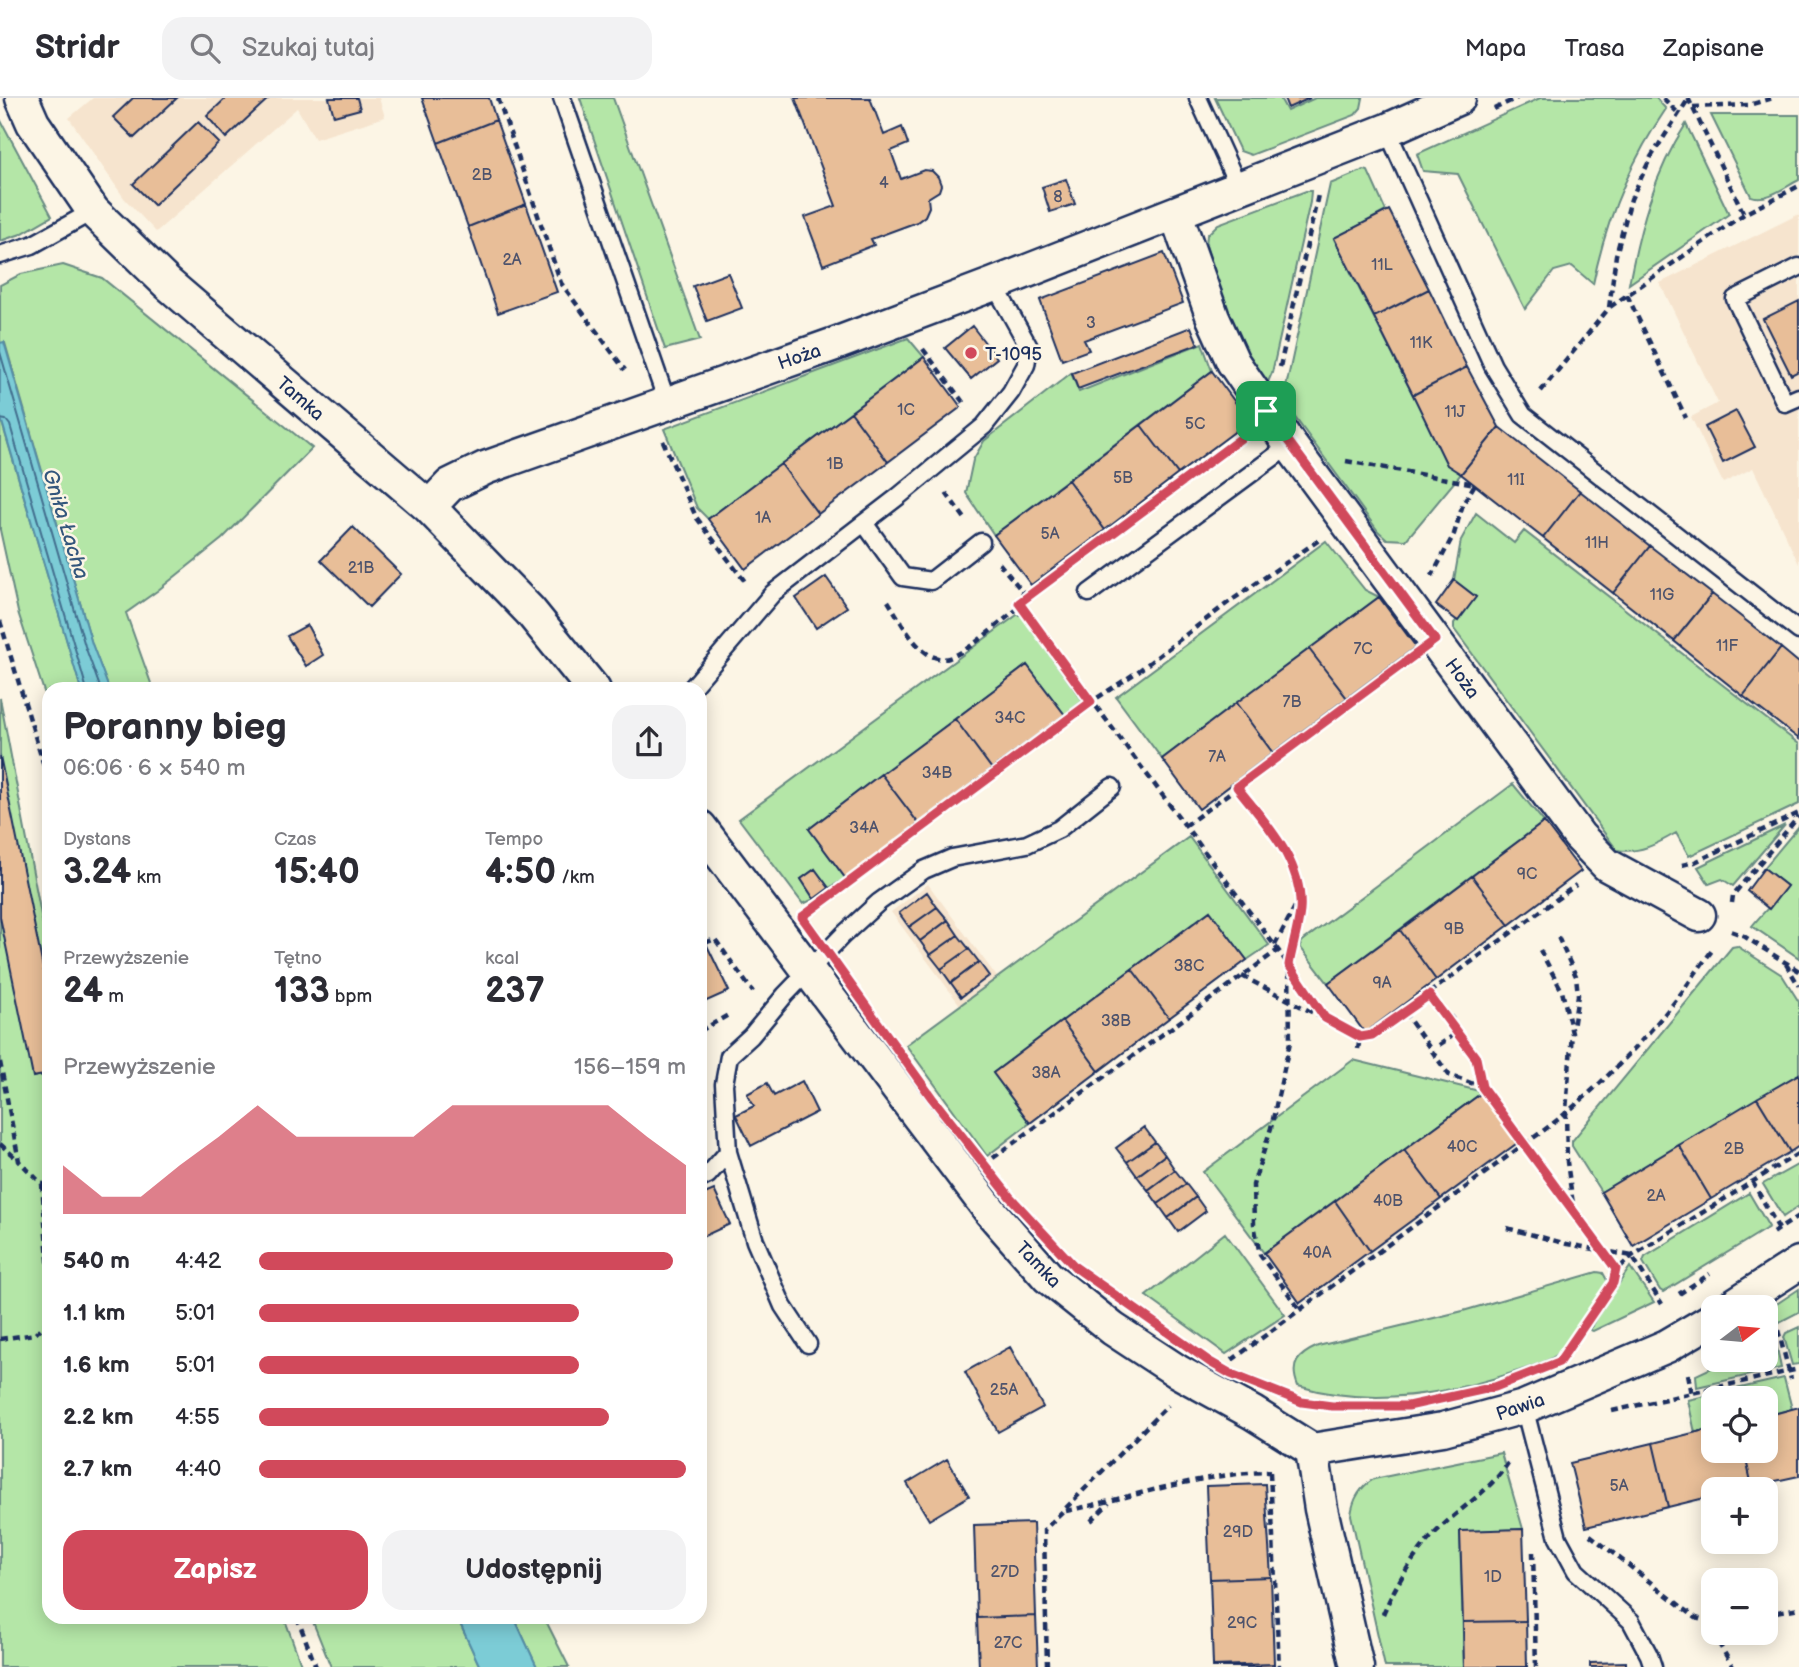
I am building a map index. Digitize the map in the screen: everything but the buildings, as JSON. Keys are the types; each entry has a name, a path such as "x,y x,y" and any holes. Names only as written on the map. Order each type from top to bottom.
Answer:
{"street":[{"name":"Tamka","path":"22,98 33,123 93,211 167,283 429,507 530,611 588,682"},
{"name":"Hoża","path":"429,507 450,485 663,392 835,344 1176,214 1387,130 1459,98"},
{"name":"Hoża","path":"1176,214 1213,318 1233,362 1294,450 1579,836 1607,865 1699,915"},
{"name":"Tamka","path":"707,835 817,961 991,1212 1048,1277 1134,1343 1312,1450"},
{"path":"1750,1295 1799,1263"},
{"name":"Pawia","path":"1312,1450 1443,1429 1524,1407 1667,1346 1701,1326"},
{"path":"1312,1450 1321,1509 1357,1667"}],"lane":[{"path":"562,98 663,392"},
{"path":"1198,98 1240,188"},
{"path":"1387,130 1493,366 1523,415 1799,631"},
{"path":"0,255 32,245 93,211"},
{"path":"1799,267 1735,299 1785,404 1799,397"},
{"path":"697,682 773,593 984,426 1011,392 1026,365 1029,347 994,284"},
{"path":"1089,593 1294,450"},
{"path":"864,523 903,577 932,581 981,542"},
{"path":"808,1345 783,1306 755,1241 727,1152 724,1084 729,1056 751,1036 817,961 879,902 925,870 952,858 1027,844 1059,829 1112,787"},
{"path":"707,1176 727,1152"},
{"path":"1524,1407 1558,1538 1576,1570 1632,1621 1653,1667"}],"path":[{"path":"498,98 561,283 639,390 663,392"},
{"path":"1663,98 1678,113"},
{"path":"1609,308 1616,254 1631,199 1651,157 1688,98 1744,214"},
{"path":"1693,107 1749,105 1773,98"},
{"path":"1523,415 1609,308 1744,214 1799,187"},
{"path":"1319,190 1273,402 1256,427 1019,603 1276,947 1325,1018"},
{"path":"1627,295 1686,418"},
{"path":"919,339 923,349 969,410"},
{"path":"661,436 696,517 743,579 754,571"},
{"path":"1294,450 1475,484 1463,504 1454,534 1431,579 1406,601"},
{"path":"817,961 802,917 1091,702 1137,672 1217,611 1324,537"},
{"path":"0,621 42,759"},
{"path":"1185,826 1435,640"},
{"path":"1237,787 1291,859 1300,898 1300,912 1289,965 1290,1042 1271,1128 1253,1185 1260,1255 1301,1311"},
{"path":"1633,879 1695,862 1799,814"},
{"path":"1732,907 1733,895 1799,814"},
{"path":"1242,976 1360,1037 1372,1035 1582,881"},
{"path":"984,1165 1242,976 1276,947 1300,898"},
{"path":"1699,915 1742,935 1799,971"},
{"path":"1230,1361 1301,1311 1566,1111 1623,1060 1664,1016 1729,930"},
{"path":"1558,937 1576,976 1578,995 1566,1111 1567,1162 1574,1213"},
{"path":"707,942 715,939 755,994"},
{"path":"1540,950 1562,990 1572,1033"},
{"path":"1786,963 1799,986"},
{"path":"1429,995 1476,1058 1482,1087 1616,1269"},
{"path":"1404,1012 1449,1075 1482,1087"},
{"path":"1448,1021 1455,1015"},
{"path":"1439,1045 1457,1033"},
{"path":"1359,1049 1360,1037"},
{"path":"0,1062 19,1161"},
{"path":"0,1144 42,1184"},
{"path":"1564,1356 1613,1283 1616,1269 1632,1256 1799,1153"},
{"path":"1752,1181 1779,1229"},
{"path":"1769,1236 1799,1216"},
{"path":"1507,1228 1567,1244 1632,1256 1662,1304"},
{"path":"1655,1309 1716,1271"},
{"path":"0,1339 35,1334 42,1328"},
{"path":"1778,1330 1791,1379"},
{"path":"1574,1342 1585,1339"},
{"path":"1605,1412 1799,1370"},
{"path":"1687,1373 1692,1394"},
{"path":"1047,1667 1044,1530 1174,1400"},
{"path":"1302,1402 1358,1407"},
{"path":"1505,1453 1512,1475"},
{"path":"1380,1624 1395,1591 1421,1548 1496,1481 1508,1463"},
{"path":"1270,1464 1279,1667"},
{"path":"1063,1511 1109,1502 1207,1476 1270,1472"},
{"path":"1091,1521 1109,1502"},
{"path":"1584,1530 1701,1620"},
{"path":"1533,1545 1536,1667"},
{"path":"1778,1612 1799,1608"},
{"path":"300,1624 316,1667"},
{"path":"1720,1645 1733,1667"}],"shaded area":[{"path":"93,98 379,98 385,117 315,139 297,108 156,232 124,198 69,118"},
{"path":"1799,214 1799,564 1753,468 1723,483 1691,417 1718,403 1660,283"},
{"path":"928,884 997,977 960,1005 891,912"}],"green space":[{"path":"580,98 613,98 700,340 665,349"},
{"path":"1215,98 1280,98 1287,111 1315,98 1363,98 1361,108 1355,115 1251,155 1240,151"},
{"path":"1540,98 1656,98 1666,109 1641,150 1621,192 1598,260 1593,284 1572,266 1554,271 1525,309 1458,174 1423,171 1417,154"},
{"path":"1711,115 1799,115 1799,180 1763,197 1751,196"},
{"path":"0,119 52,216 21,234 0,241"},
{"path":"1686,124 1729,214 1629,284 1638,242 1657,181"},
{"path":"1364,170 1368,171 1386,211 1334,239 1413,395 1461,474 1406,540 1387,539 1378,531 1283,401 1330,184"},
{"path":"1311,191 1310,202 1268,382 1264,381 1254,365 1229,316 1206,245 1207,235 1218,224"},
{"path":"63,265 102,278 312,448 222,539 126,613 151,682 106,682 92,644 5,343 0,343 0,285 21,274"},
{"path":"908,338 924,357 708,519 697,508 664,429"},
{"path":"1202,343 1212,371 994,535 966,493 973,460 984,441 1071,373 1079,392"},
{"path":"0,416 79,682 42,682 42,686 18,612 0,530"},
{"path":"1476,513 1514,543 1524,531 1799,744 1799,804 1689,856 1676,833 1640,849 1617,850 1454,629 1454,623 1476,597 1454,580 1461,540"},
{"path":"1326,541 1365,590 1379,597 1162,759 1116,697"},
{"path":"1017,615 1022,615 1083,701 1065,715 1027,665 809,829 846,879 829,888 815,869 801,879 814,899 803,904 739,819"},
{"path":"0,698 42,920 42,1624 287,1624 302,1667 0,1667"},
{"path":"1513,784 1544,822 1328,983 1300,943"},
{"path":"1785,825 1733,886 1722,879 1709,884 1698,867"},
{"path":"1799,826 1799,958 1752,926 1787,886 1764,868"},
{"path":"1189,837 1269,945 1247,960 1210,911 993,1073 1030,1123 987,1156 906,1045"},
{"path":"1737,946 1782,975 1799,1002 1799,1074 1601,1192 1572,1146 1572,1141 1732,947"},
{"path":"1353,1060 1483,1092 1264,1253 1203,1172"},
{"path":"1799,1164 1799,1206 1783,1217 1763,1184"},
{"path":"1749,1193 1769,1227 1663,1292 1660,1290 1643,1262 1645,1257"},
{"path":"1225,1233 1285,1315 1226,1354 1146,1296"},
{"path":"1630,1267 1654,1302 1593,1331 1590,1330 1595,1319"},
{"path":"1597,1272 1603,1273 1608,1282 1585,1319 1559,1353 1538,1364 1462,1387 1407,1396 1352,1396 1325,1392 1298,1386 1295,1378 1297,1361 1318,1346 1463,1311"},
{"path":"1799,1289 1799,1312 1778,1323 1778,1303"},
{"path":"1799,1327 1799,1364 1792,1365 1784,1337 1786,1333"},
{"path":"1702,1372 1763,1372 1697,1387 1696,1375"},
{"path":"1784,1378 1792,1409 1778,1413 1778,1386 1749,1386"},
{"path":"1701,1397 1701,1431 1695,1433 1688,1400"},
{"path":"1501,1453 1523,1529 1460,1532 1464,1667 1385,1667 1351,1515 1358,1494 1374,1479"},
{"path":"314,1624 460,1624 480,1667 331,1667"},
{"path":"517,1624 548,1624 569,1667 537,1667"}],"water":[{"name":"Gniła Łacha","path":"4,342 92,644 106,682 79,682 0,415 0,343"},
{"path":"460,1624 517,1624 537,1667 480,1667"}],"place":[{"name":"T-1095","path":"971,353"}],"route":[{"path":"1266,411 1435,640 1237,787 1291,859 1300,898 1300,912 1289,965 1325,1018 1360,1037 1372,1035 1429,995 1476,1058 1482,1087 1616,1269 1613,1283 1559,1362 1540,1372 1495,1387 1408,1406 1358,1407 1302,1402 1231,1374 1075,1267 1010,1197 972,1151 802,917 1091,702 1019,603 1256,427 1266,411"}]}
